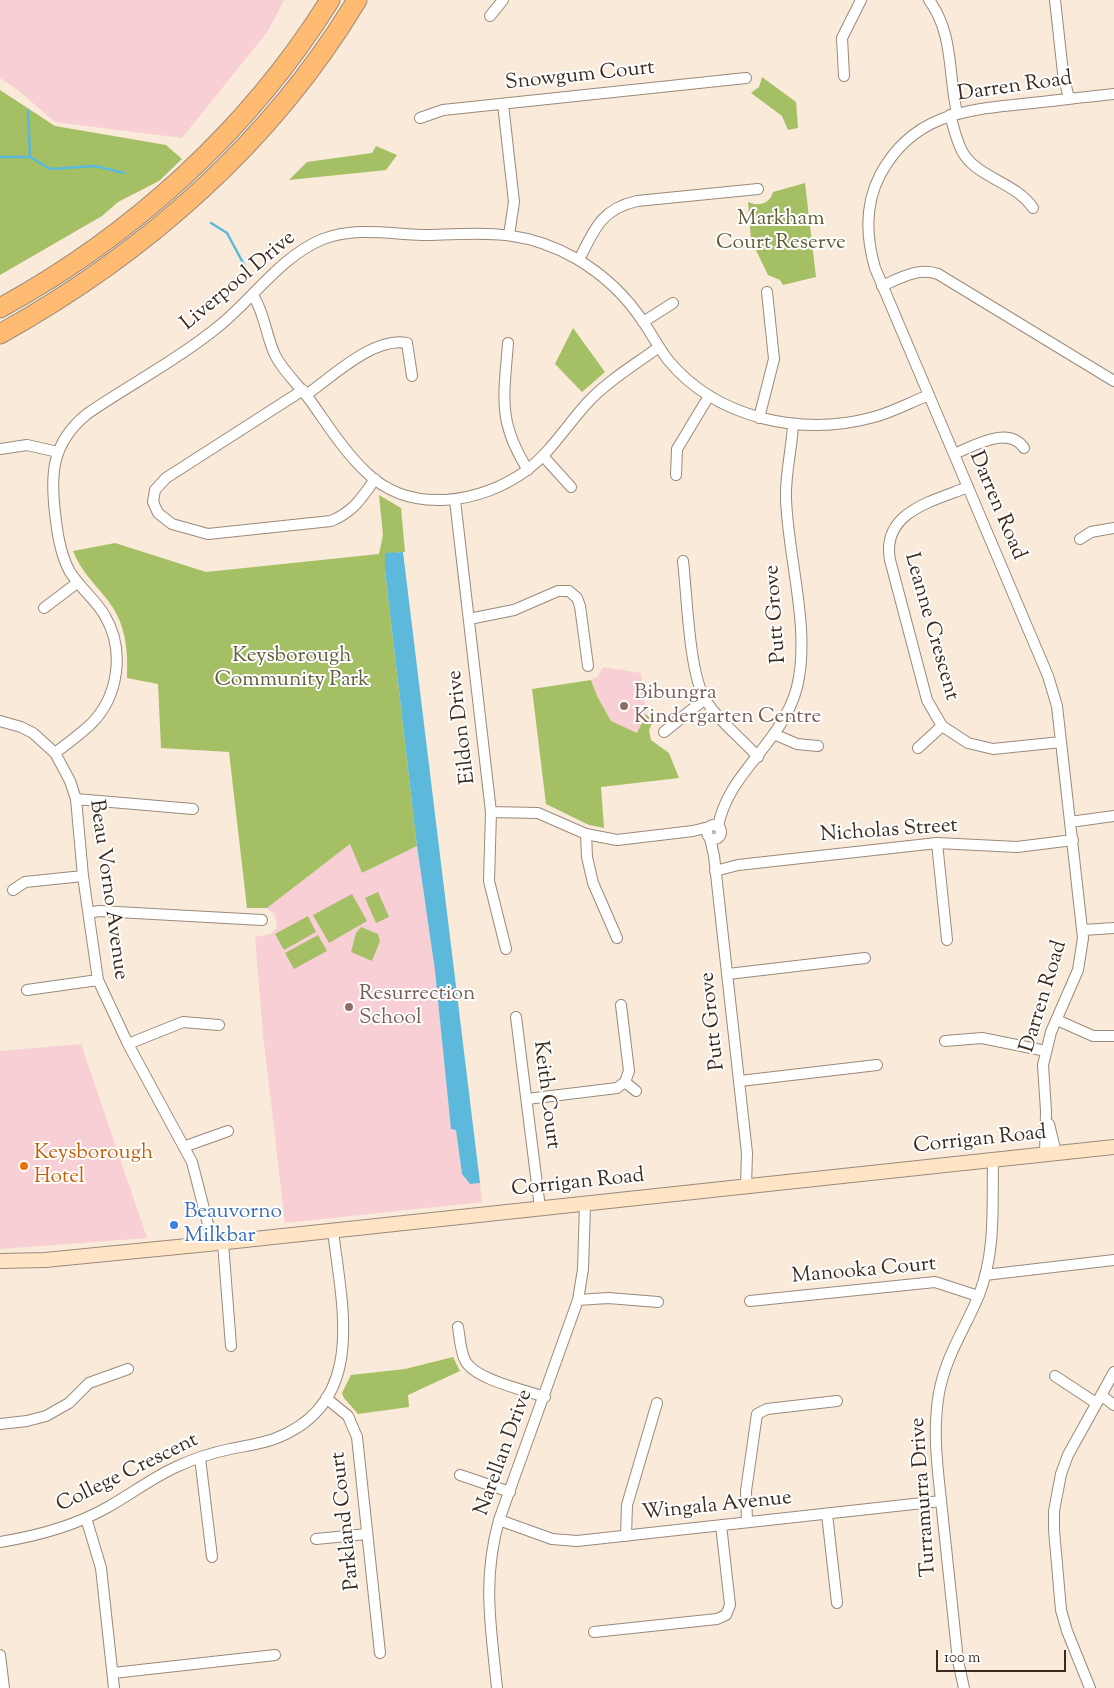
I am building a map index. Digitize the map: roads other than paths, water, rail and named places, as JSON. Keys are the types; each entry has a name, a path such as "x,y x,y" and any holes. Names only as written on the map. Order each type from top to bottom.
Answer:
{"highway":[{"path":"0,308 75,262 132,220 197,164 280,71 330,0"},
{"path":"0,334 46,308 102,272 187,204 254,136 298,85 357,0"}],"main road":[{"name":"Corrigan Road","path":"0,1261 45,1260 223,1243 1114,1147"},
{"name":"Corrigan Road","path":"0,1270 45,1260"}],"street":[{"path":"490,16 503,0"},
{"path":"844,76 843,32 861,0"},
{"path":"929,0 939,16 946,34 959,145 966,158 976,167 1018,191 1033,208"},
{"path":"1055,0 1064,99"},
{"name":"Snowgum Court","path":"420,118 443,110 746,78"},
{"name":"Darren Road","path":"1050,1154 1042,1073 1046,1051 1078,970 1083,930 1062,742 1053,688 882,286 871,254 868,230 871,199 878,180 892,156 905,142 926,126 954,114 1114,94"},
{"path":"503,104 514,202 510,235"},
{"path":"579,260 599,222 618,206 637,201 758,189"},
{"name":"Liverpool Drive","path":"54,753 92,723 113,687 118,667 117,648 109,623 105,615 77,583 63,556 57,533 52,480 58,452 79,421 201,340 301,252 319,241 343,233 367,231 414,234 484,232 510,235 542,243 579,260 619,292 643,322 659,347 686,378 709,396 727,406 760,418 798,424 873,418 929,395"},
{"path":"882,286 915,272 928,271 938,274 1114,381"},
{"path":"760,418 774,359 767,292"},
{"path":"253,295 263,313 276,356 351,456 366,474 389,488 416,498 455,500 489,492 528,470 543,456 591,398 659,347"},
{"path":"643,322 674,302"},
{"path":"375,479 358,504 345,515 331,521 208,534 172,524 158,513 153,502 155,490 166,478 368,352 396,341 407,343 412,376"},
{"path":"508,343 504,414 512,443 528,470"},
{"path":"676,475 677,449 709,396"},
{"name":"Putt Grove","path":"750,1186 712,831 742,775 776,734 794,698 802,658 786,484 798,424"},
{"path":"954,454 999,437 1016,440 1024,448"},
{"path":"0,449 27,445 58,452"},
{"path":"543,456 571,487"},
{"name":"Leanne Crescent","path":"968,487 908,512 892,530 889,540 890,560 927,700 942,726 968,743 992,749 1062,742"},
{"name":"Eildon Drive","path":"455,500 491,812 489,882 506,949"},
{"path":"1080,539 1091,532 1114,528"},
{"path":"683,562 696,670 705,700 758,757"},
{"path":"44,608 77,583"},
{"path":"469,619 514,610 558,591 569,591 577,598 580,606 588,666"},
{"path":"664,732 705,700"},
{"name":"Beau Vorno Avenue","path":"0,721 34,733 54,753 70,781 76,799 83,876 98,980 128,1044 186,1146 210,1232 208,1244"},
{"path":"918,748 942,726"},
{"path":"776,734 797,744 818,746"},
{"path":"76,799 193,809"},
{"path":"491,812 538,813 586,834 617,840 692,831 712,831"},
{"path":"1070,822 1114,816"},
{"path":"586,834 587,857 593,883 617,938"},
{"name":"Nicholas Street","path":"715,864 738,865 937,843 1017,847 1072,840"},
{"path":"937,843 947,940"},
{"path":"13,890 25,882 83,876"},
{"path":"88,913 99,911 262,920"},
{"path":"1083,930 1114,928"},
{"path":"728,974 865,958"},
{"path":"27,990 98,980"},
{"path":"526,1099 617,1088 625,1082 628,1071 621,1005"},
{"name":"Keith Court","path":"516,1017 540,1208"},
{"path":"1057,1020 1093,1036 1114,1036"},
{"path":"128,1044 183,1022 219,1025"},
{"path":"945,1041 982,1038 1046,1051"},
{"path":"740,1081 877,1065"},
{"path":"625,1082 636,1091"},
{"path":"186,1146 228,1130"},
{"name":"Turramurra Drive","path":"964,1688 958,1661 936,1431 939,1392 950,1354 978,1296 993,1239 992,1192 988,1161"},
{"name":"Narellan Drive","path":"497,1688 488,1590 490,1558 499,1520 545,1398 579,1295 584,1235 580,1204"},
{"name":"College Crescent","path":"0,1542 39,1534 86,1518 107,1508 160,1476 200,1458 261,1443 286,1434 308,1418 326,1398 338,1374 344,1342 333,1231"},
{"path":"223,1243 231,1346"},
{"path":"985,1275 1114,1260"},
{"name":"Manooka Court","path":"750,1300 935,1282 978,1296"},
{"path":"579,1295 658,1302"},
{"path":"458,1327 464,1356 474,1370 490,1378 545,1398"},
{"path":"0,1424 27,1421 46,1416 69,1403 88,1383 128,1369"},
{"path":"1090,1688 1064,1622 1054,1530 1054,1511 1061,1474 1076,1439 1114,1372"},
{"path":"1055,1376 1114,1406"},
{"name":"Parkland Court","path":"326,1398 348,1416 355,1429 380,1653"},
{"path":"747,1522 746,1491 757,1414 767,1409 837,1401"},
{"path":"626,1536 628,1506 657,1403"},
{"path":"200,1458 212,1557"},
{"path":"460,1475 510,1492"},
{"name":"Wingala Avenue","path":"499,1520 539,1535 565,1541 942,1501"},
{"path":"827,1514 837,1603"},
{"path":"86,1518 101,1568 114,1688"},
{"path":"594,1632 717,1619 726,1615 730,1604 721,1525"},
{"path":"316,1539 367,1534"},
{"path":"0,1655 4,1688"},
{"path":"113,1673 275,1655"}],"water":[{"path":"403,552 480,1183 470,1184 462,1174 456,1130 451,1129 435,971 417,846 385,570 385,553"}],"waterway":[{"path":"28,111 30,157"},
{"path":"0,157 30,157 50,169 95,166 124,173"},
{"path":"211,223 227,233 249,274"}],"place":[{"name":"Bibungra Kindergarten Centre","path":"624,706"},
{"name":"Resurrection School","path":"349,1007"},
{"name":"Keysborough Hotel","path":"24,1166"},
{"name":"Beauvorno Milkbar","path":"174,1225"}],"park label":[{"name":"Markham Court Reserve","path":"781,232"},
{"name":"Keysborough Community Park","path":"292,669"}]}
